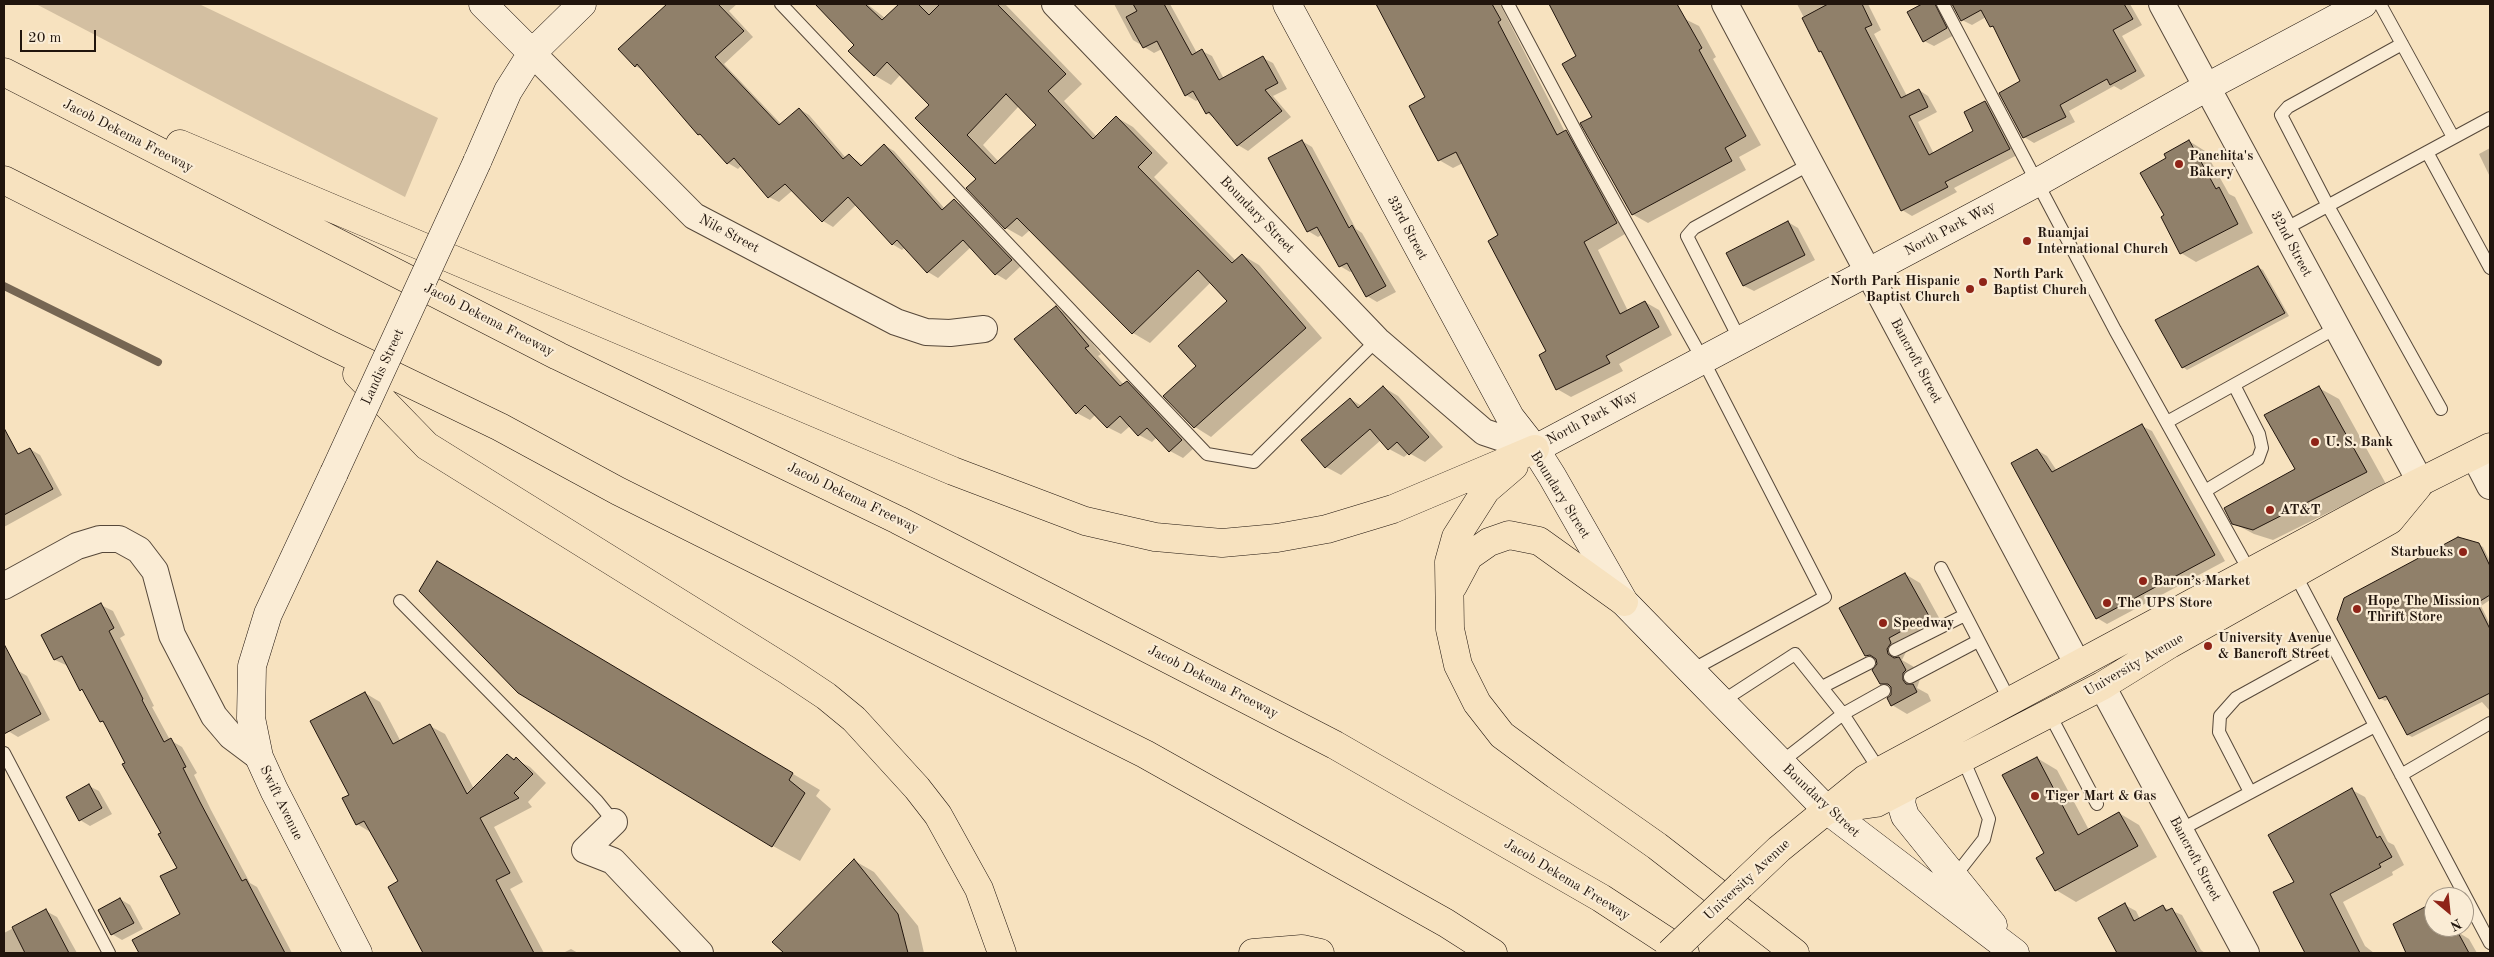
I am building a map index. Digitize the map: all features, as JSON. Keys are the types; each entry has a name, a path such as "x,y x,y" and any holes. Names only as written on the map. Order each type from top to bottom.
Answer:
{"main road":[{"name":"Nile Street","path":"483,4 532,53"},
{"name":"Landis Street","path":"259,757 251,718 252,666 268,614 508,91 532,53 582,4"},
{"name":"33rd Street","path":"1287,4 1510,417 1535,448"},
{"name":"North Park Way","path":"1535,448 1869,273 2038,182 2207,87 2363,4"},
{"path":"4,71 953,471 1085,521 1155,537 1222,542 1277,538 1327,529 1393,509 1535,448"},
{"name":"Jacob Dekema Freeway","path":"4,71 558,356 898,520 1335,745 1601,898 1685,953"},
{"path":"4,180 328,344 500,427 618,491 1144,754 1446,923 1493,953"},
{"path":"328,344 427,446 787,670 826,696 854,719 917,788 938,815 979,888 1002,953"},
{"path":"1535,448 1486,490 1456,537 1450,562 1450,629 1458,665 1477,702 1502,735 1556,776 1657,846 1794,953"},
{"name":"Boundary Street","path":"1535,448 1624,602 1827,810 2014,953"},
{"name":"University Avenue","path":"1670,953 1779,849 1865,779 2380,502 2482,451"},
{"name":"University Avenue","path":"1827,810 1876,803 1963,760 2102,686 2170,644 2394,518 2421,483"},
{"path":"1450,594 1469,556 1488,542 1509,535 1539,542 1624,602"},
{"name":"Swift Avenue","path":"259,757 304,850 358,953"},
{"path":"1903,790 1901,803 1905,816 1955,876 2014,953"},
{"path":"1253,953 1302,949 1320,953"}],"street":[{"name":"Boundary Street","path":"1056,4 1377,340 1484,432 1535,448"},
{"name":"Bancroft Street","path":"1725,4 2078,665"},
{"name":"32nd Street","path":"2162,4 2421,483"},
{"name":"Nile Street","path":"532,53 694,216 896,322 926,332 950,333 984,329"},
{"path":"2482,451 2490,486"},
{"name":"Swift Avenue","path":"4,586 78,546 100,539 118,539 139,550 154,571 172,635 214,716 231,736 259,757"},
{"name":"Bancroft Street","path":"2102,686 2246,953"},
{"path":"614,822 585,850 614,861 700,953"}],"lane":[{"path":"781,4 1207,454 1254,462 1377,340"},
{"path":"1508,4 1583,145 1703,360 1825,597 1690,671"},
{"path":"1942,4 2115,330 2250,572"},
{"path":"2380,4 2453,137"},
{"path":"2402,44 2288,107 2281,115 2328,206 2441,409"},
{"path":"2283,230 2490,118"},
{"path":"2427,152 2490,268"},
{"path":"1740,340 1687,236 1694,228 1810,164"},
{"path":"2166,422 2336,328"},
{"path":"2205,491 2258,459 2262,448 2259,434 2234,385"},
{"path":"1941,568 2010,701"},
{"path":"2295,574 2490,944"},
{"path":"400,601 597,801 614,822"},
{"path":"1895,650 1965,615"},
{"path":"1910,678 1978,640"},
{"path":"2250,792 2219,732 2220,716 2236,698 2332,645"},
{"path":"1721,702 1795,654 1844,714 1880,771"},
{"path":"1822,687 1869,663"},
{"path":"1780,763 1844,714 1884,691"},
{"path":"2050,713 2097,804"},
{"path":"2401,775 2490,723"},
{"path":"2180,830 2375,726"},
{"path":"4,753 109,953"},
{"path":"1955,876 1984,839 1989,819 1963,760"}],"shaded area":[{"path":"36,4 199,4 438,118 405,197"}],"building":[{"path":"667,4 718,4 744,31 715,57 779,125 799,108 843,159 849,154 861,166 884,144 942,210 954,199 1012,260 995,275 963,240 927,273 897,240 892,245 848,197 822,222 785,184 768,198 734,158 727,164 700,134 698,135 637,64 635,67 618,49"},
{"path":"815,4 865,4 882,20 899,4 918,4 929,15 940,4 997,4 1066,74 1048,91 1093,139 1116,116 1152,153 1138,167 1232,263 1242,254 1306,328 1194,428 1163,396 1196,366 1178,346 1227,301 1198,270 1132,334 1017,218 1005,229 966,188 976,179 915,118 929,105 887,62 874,76 848,51 854,45","holes":["1006,94 1036,125 995,164 967,135"]},
{"path":"1133,4 1164,4 1192,55 1202,49 1219,80 1263,56 1278,83 1265,90 1282,111 1237,146 1209,112 1206,114 1193,91 1185,96 1157,41 1143,48 1126,17 1137,11"},
{"path":"1376,4 1492,4 1501,20 1498,22 1557,135 1566,130 1617,223 1584,242 1620,314 1645,301 1659,327 1606,356 1610,363 1556,390 1539,355 1546,351 1488,241 1498,235 1456,152 1438,161 1409,106 1425,97"},
{"path":"1549,4 1677,4 1702,48 1699,50 1746,136 1725,148 1732,161 1632,215 1580,123 1592,117 1562,64 1576,56"},
{"path":"1828,4 1862,4 1872,25 1865,28 1901,98 1919,89 1928,107 1909,116 1929,155 1973,131 1964,112 1985,101 2010,149 1945,182 1948,187 1901,211 1821,51 1819,52 1802,18"},
{"path":"1922,4 1935,4 1947,28 1923,42 1907,12"},
{"path":"1952,4 2124,4 2133,19 2113,30 2136,71 2110,85 2107,79 2060,105 2066,117 2023,138 1999,93 2020,81 1993,26 1990,27 1981,10 1961,21"},
{"path":"1302,140 1349,228 1352,225 1386,286 1366,297 1347,263 1339,267 1317,227 1307,232 1268,158"},
{"path":"2189,140 2216,189 2219,187 2238,224 2180,254 2161,217 2164,215 2140,173 2166,158 2164,154"},
{"path":"1788,221 1805,255 1743,286 1726,253"},
{"path":"2258,266 2285,313 2182,368 2155,320"},
{"path":"1056,306 1089,346 1085,348 1120,386 1127,381 1182,440 1169,452 1147,428 1138,436 1120,416 1107,428 1085,405 1076,414 1014,339"},
{"path":"1383,386 1429,437 1409,455 1397,442 1388,450 1370,429 1325,468 1301,440 1350,398 1358,408"},
{"name":"U. S. Bank","path":"2319,386 2367,472 2253,530 2232,524 2224,508 2295,469 2264,415"},
{"path":"2142,424 2215,555 2096,619 2011,463 2037,449 2052,472"},
{"path":"4,428 18,454 30,448 53,489 4,515"},
{"path":"2458,537 2479,543 2490,566 2490,595 2477,603 2490,629 2490,693 2407,735 2386,696 2379,699 2337,619 2344,598"},
{"path":"437,561 793,773 789,780 805,793 772,847 518,693 419,591"},
{"path":"1905,573 1929,616 1889,638 1891,643 1887,649 1888,654 1894,658 1899,657 1906,670 1903,673 1903,680 1906,684 1913,684 1917,692 1891,706 1887,698 1891,695 1891,687 1888,684 1880,684 1872,670 1877,664 1876,659 1870,655 1865,656 1839,608"},
{"path":"101,603 114,628 109,631 164,742 171,738 186,767 183,768 200,802 242,881 246,879 285,953 139,953 132,940 180,914 160,876 177,868 158,834 161,833 122,764 125,763 103,721 100,722 82,689 80,691 62,656 54,660 41,635"},
{"path":"4,644 41,714 4,734"},
{"path":"365,692 393,744 430,724 467,794 507,754 514,760 516,757 533,774 514,793 519,798 480,818 510,873 496,880 534,953 423,953 388,887 398,881 364,821 356,825 342,798 349,795 310,721"},
{"path":"2037,757 2078,835 2119,812 2138,846 2055,891 2036,858 2044,853 2002,775"},
{"path":"89,784 102,808 79,821 66,797"},
{"path":"2352,788 2377,838 2380,836 2392,857 2379,864 2381,867 2330,894 2360,953 2305,953 2273,892 2294,882 2268,835"},
{"path":"854,859 898,914 908,953 784,953 772,942"},
{"path":"120,898 134,923 111,935 98,910"},
{"path":"2125,903 2134,921 2163,905 2166,911 2172,908 2197,953 2117,953 2098,918"},
{"path":"2424,907 2424,937 2460,937 2469,953 2406,953 2393,924"},
{"path":"46,909 69,953 25,953 12,927"}],"waterway":[{"path":"4,286 158,362"}],"place":[{"name":"Panchita's Bakery","path":"2179,164"},
{"name":"Ruamjai International Church","path":"2027,241"},
{"name":"North Park Baptist Church","path":"1983,282"},
{"name":"North Park Hispanic Baptist Church","path":"1970,289"},
{"name":"U. S. Bank","path":"2315,442"},
{"name":"AT&T","path":"2270,510"},
{"name":"Starbucks","path":"2463,552"},
{"name":"Baron’s Market","path":"2143,581"},
{"name":"The UPS Store","path":"2107,603"},
{"name":"Hope The Mission Thrift Store","path":"2357,609"},
{"name":"Speedway","path":"1883,623"},
{"name":"University Avenue & Bancroft Street","path":"2208,646"},
{"name":"Tiger Mart & Gas","path":"2035,796"}]}
